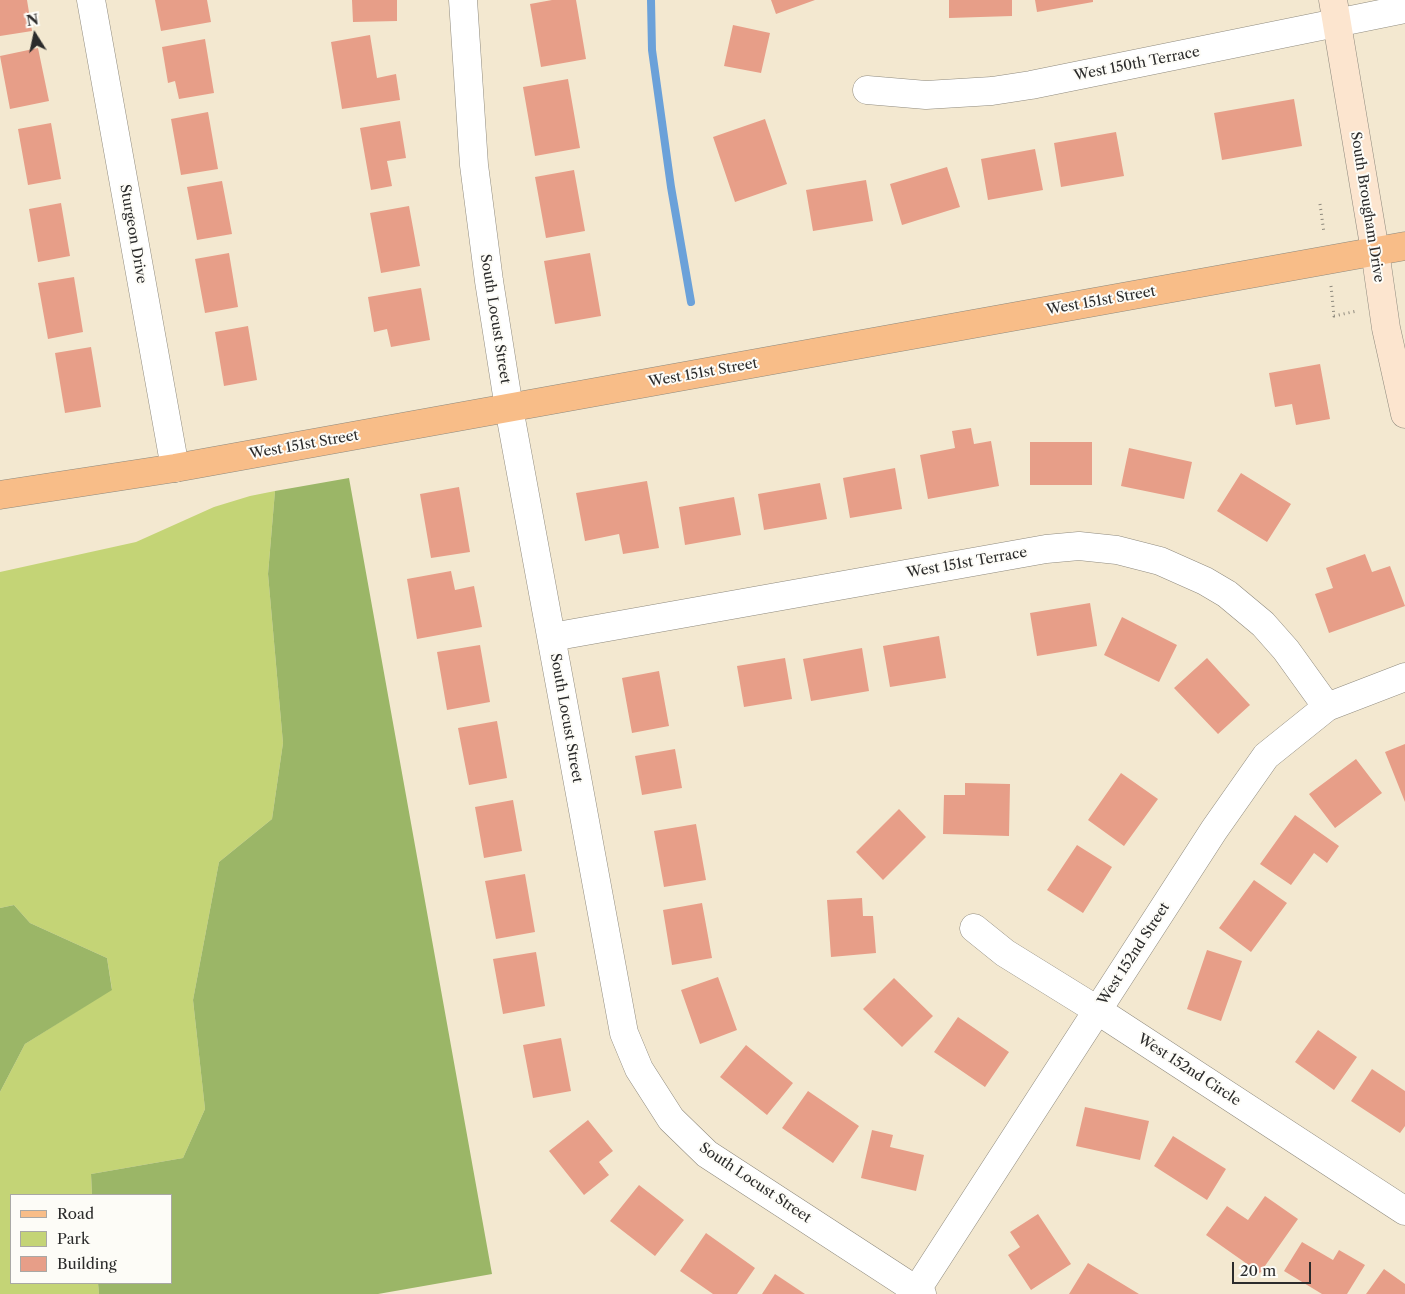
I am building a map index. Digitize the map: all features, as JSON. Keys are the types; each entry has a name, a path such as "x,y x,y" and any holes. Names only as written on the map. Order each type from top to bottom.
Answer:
{"main road":[{"name":"West 151st Street","path":"0,495 175,468 1405,246"}],"street":[{"name":"Sturgeon Drive","path":"91,0 175,468"},
{"name":"South Locust Street","path":"463,0 474,165 488,281 509,408 615,993 624,1033 639,1069 671,1120 707,1154 917,1293"},
{"name":"West 150th Terrace","path":"867,90 926,95 992,91 1334,12 1405,9"},
{"name":"South Brougham Drive","path":"1334,12 1376,251 1386,328 1405,414"},
{"name":"West 151st Terrace","path":"552,637 1046,549 1079,546 1118,550 1160,561 1205,581 1227,594 1263,624 1286,650 1327,706"},
{"name":"West 152nd Street","path":"917,1293 1097,1010 1214,830 1266,756 1327,706 1405,677"},
{"name":"West 152nd Circle","path":"974,928 1005,953 1097,1010 1405,1211"}],"green space":[{"path":"349,478 492,1274 378,1294 99,1294 98,1284 172,1284 172,1194 92,1194 91,1174 183,1158 205,1109 193,1000 219,862 272,819 283,743 268,574 275,491"},
{"path":"275,491 268,574 283,743 272,819 219,862 193,1000 205,1109 183,1158 91,1174 92,1194 10,1194 10,1284 98,1284 99,1294 0,1294 0,1092 25,1044 112,989 107,958 30,923 14,905 0,908 0,572 136,542 214,507 250,496"},
{"path":"14,905 30,923 107,958 112,990 25,1044 0,1092 0,908"}],"building":[{"path":"0,0 27,0 32,31 0,36"},
{"path":"155,0 207,0 211,22 161,31"},
{"path":"352,0 397,0 397,21 353,22"},
{"path":"552,0 576,0 586,59 541,67 530,4"},
{"path":"771,0 815,0 776,14"},
{"path":"949,0 1012,0 1012,16 949,18"},
{"path":"1035,0 1093,0 1093,2 1037,12"},
{"path":"733,25 770,33 761,73 724,66"},
{"path":"370,35 377,78 396,74 400,100 342,109 331,42"},
{"path":"205,39 214,93 179,99 175,81 168,83 162,47"},
{"path":"38,48 49,101 10,109 0,56"},
{"path":"568,79 580,148 535,156 523,87"},
{"path":"1294,99 1302,146 1222,160 1214,113"},
{"path":"208,112 218,169 181,175 171,119"},
{"path":"765,119 787,184 735,202 713,137"},
{"path":"400,121 406,158 387,161 392,186 371,190 360,128"},
{"path":"51,123 61,179 28,185 18,129"},
{"path":"1116,132 1124,176 1061,187 1054,143"},
{"path":"1035,149 1043,190 988,200 981,159"},
{"path":"947,167 960,207 902,225 890,184"},
{"path":"574,170 585,231 546,238 535,177"},
{"path":"866,180 873,221 813,231 806,190"},
{"path":"222,181 232,234 197,240 187,187"},
{"path":"61,203 70,256 38,262 29,209"},
{"path":"409,206 420,266 381,273 370,213"},
{"path":"229,253 238,307 205,313 195,259"},
{"path":"590,253 601,316 555,324 544,261"},
{"path":"74,277 83,332 48,339 38,283"},
{"path":"421,288 430,340 391,347 387,329 374,332 368,297"},
{"path":"248,326 257,380 224,386 215,332"},
{"path":"91,347 101,407 65,413 55,353"},
{"path":"1320,364 1330,419 1296,425 1292,404 1275,407 1269,373"},
{"path":"971,428 974,444 991,441 999,486 928,499 920,455 955,448 952,431"},
{"path":"1030,442 1092,442 1092,485 1030,485"},
{"path":"1129,448 1192,462 1184,499 1121,486"},
{"path":"895,468 902,509 850,518 843,478"},
{"path":"1241,473 1291,504 1267,542 1217,511"},
{"path":"647,481 659,548 623,554 619,534 585,541 576,493"},
{"path":"820,483 827,519 764,530 758,494"},
{"path":"459,487 470,552 431,558 420,494"},
{"path":"734,497 741,535 685,545 679,507"},
{"path":"1365,554 1372,572 1390,566 1405,606 1329,633 1315,594 1333,588 1326,568"},
{"path":"451,571 455,590 474,586 482,627 417,639 407,579"},
{"path":"1090,603 1097,646 1037,656 1030,613"},
{"path":"1122,617 1177,645 1159,682 1104,655"},
{"path":"939,636 946,678 890,687 883,646"},
{"path":"480,645 490,702 447,710 437,652"},
{"path":"862,648 869,691 811,701 803,659"},
{"path":"785,658 792,699 744,707 737,666"},
{"path":"1207,658 1250,705 1218,734 1174,688"},
{"path":"659,671 669,726 632,733 622,678"},
{"path":"497,721 507,778 469,785 458,728"},
{"path":"1405,744 1405,802 1385,752"},
{"path":"675,749 682,788 642,795 635,756"},
{"path":"1356,759 1382,793 1335,828 1309,794"},
{"path":"1121,773 1158,799 1124,846 1088,820"},
{"path":"965,783 1010,784 1009,836 943,834 944,795 965,795"},
{"path":"513,800 522,851 484,858 475,807"},
{"path":"899,809 926,837 883,880 856,852"},
{"path":"1295,815 1339,846 1327,863 1314,853 1291,885 1260,864"},
{"path":"696,824 706,880 664,887 654,831"},
{"path":"1077,845 1112,867 1083,913 1047,890"},
{"path":"525,874 535,932 496,939 485,881"},
{"path":"1254,880 1287,903 1251,952 1219,928"},
{"path":"862,898 863,916 873,916 876,953 831,957 827,900"},
{"path":"702,903 712,958 672,965 663,910"},
{"path":"1207,950 1242,961 1221,1021 1187,1009"},
{"path":"536,952 545,1006 503,1014 493,959"},
{"path":"718,977 737,1030 700,1044 681,990"},
{"path":"894,978 933,1016 902,1047 863,1009"},
{"path":"958,1017 1009,1052 985,1087 934,1052"},
{"path":"1318,1030 1357,1057 1334,1090 1295,1062"},
{"path":"561,1038 571,1091 533,1098 523,1045"},
{"path":"746,1045 793,1083 767,1115 720,1077"},
{"path":"1372,1069 1405,1091 1405,1126 1400,1133 1351,1101"},
{"path":"808,1091 859,1126 833,1163 782,1128"},
{"path":"1085,1107 1149,1121 1140,1160 1076,1146"},
{"path":"588,1120 613,1151 599,1162 609,1175 584,1195 549,1151"},
{"path":"872,1130 893,1135 890,1147 924,1155 916,1191 861,1178"},
{"path":"1173,1136 1226,1169 1207,1200 1154,1166"},
{"path":"639,1185 684,1220 655,1256 610,1221"},
{"path":"1265,1196 1298,1219 1260,1273 1206,1235 1227,1206 1248,1220"},
{"path":"1038,1214 1071,1264 1031,1290 1008,1255 1020,1247 1010,1232"},
{"path":"706,1233 755,1268 737,1294 713,1294 680,1271"},
{"path":"1302,1242 1333,1260 1339,1250 1365,1265 1347,1294 1322,1294 1284,1271"},
{"path":"1088,1263 1139,1294 1069,1294"},
{"path":"1384,1269 1405,1284 1405,1294 1366,1294"},
{"path":"775,1274 805,1294 762,1294"}],"waterway":[{"path":"651,0 652,50 671,187 691,302"}]}
